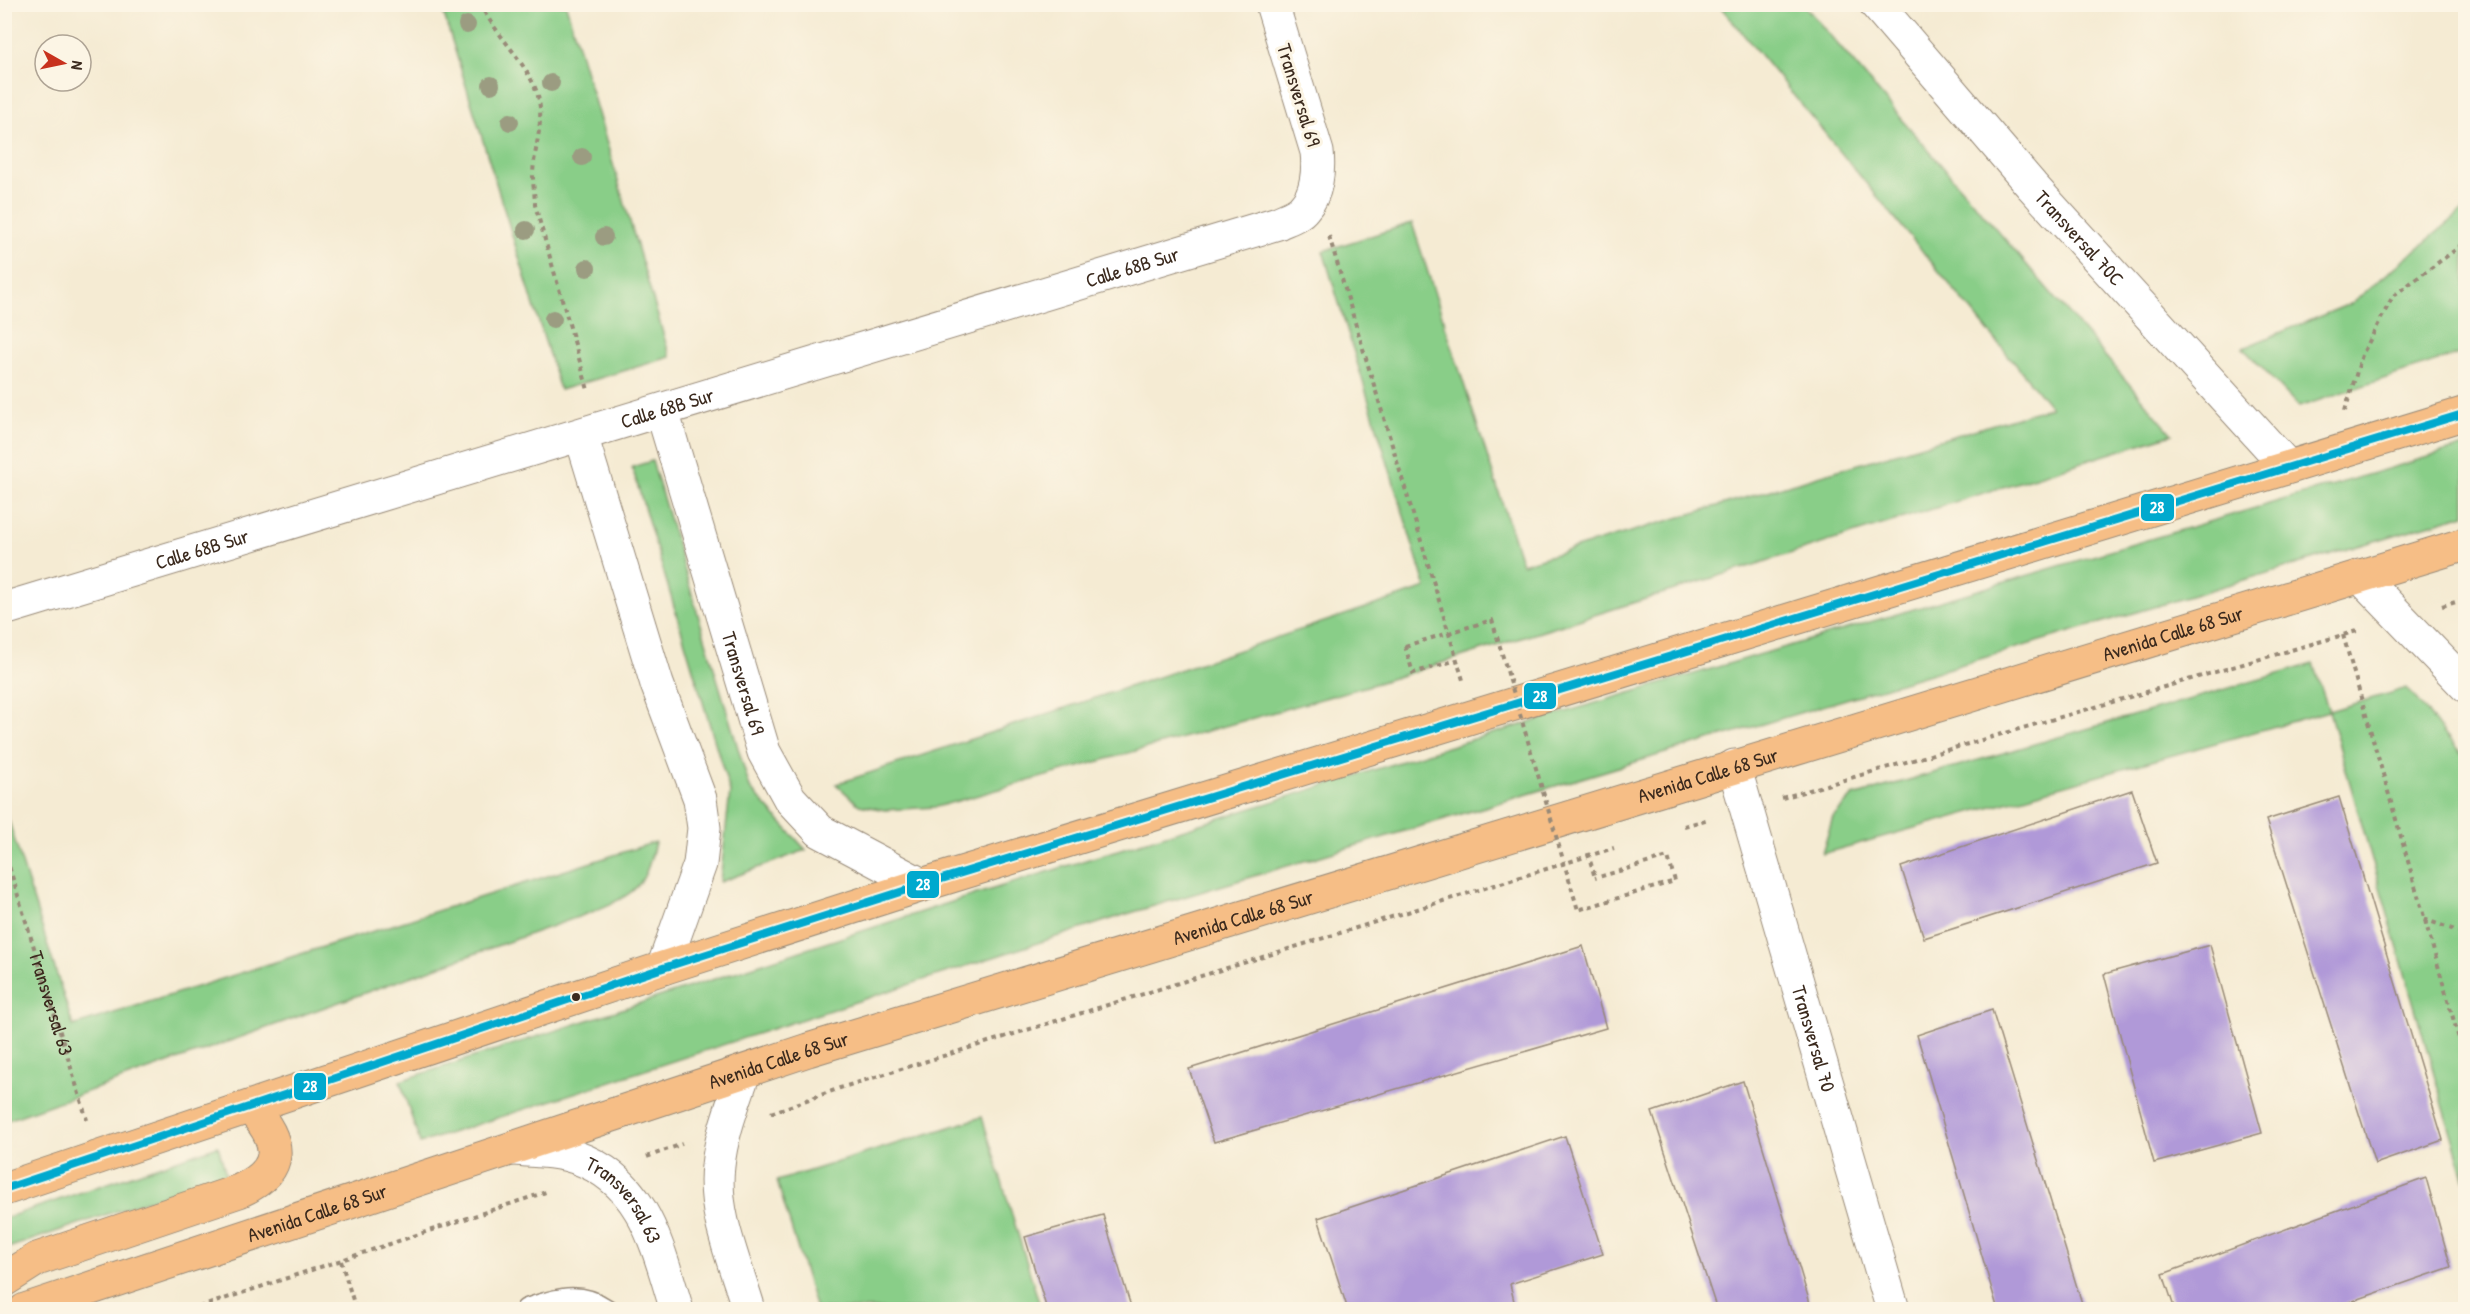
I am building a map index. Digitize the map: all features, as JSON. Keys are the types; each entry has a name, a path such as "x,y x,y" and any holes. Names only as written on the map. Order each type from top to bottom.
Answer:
{"main road":[{"path":"4,1189 663,968 922,885 2466,413"},
{"name":"Avenida Calle 68 Sur","path":"26,1310 744,1072 1734,766 2466,544"},
{"path":"4,1280 37,1259 260,1182 270,1168 273,1138 266,1124 250,1107"}],"street":[{"name":"Transversal 69","path":"1272,4 1317,152 1319,170 1314,187"},
{"name":"Transversal 70C","path":"1875,4 2032,186 2288,467"},
{"name":"Calle 68B Sur","path":"4,609 1278,223 1304,209 1314,187"},
{"name":"Transversal 69","path":"662,411 764,752 790,799 820,831 922,885"},
{"path":"581,435 657,684 700,799 704,828 700,864 663,968"},
{"path":"2360,576 2466,686"},
{"name":"Transversal 70","path":"1734,766 1893,1310"},
{"path":"744,1072 725,1129 717,1166 717,1191 721,1215 749,1310"},
{"name":"Transversal 63","path":"515,1149 574,1156 605,1171 623,1185 641,1207 677,1310"}],"lane":[{"path":"527,1310 558,1299 595,1302 606,1310"}],"path":[{"path":"480,4 491,25 524,67 537,92 541,120 533,177 536,205 588,390"},
{"path":"1314,187 1473,715"},
{"path":"2345,411 2362,355 2393,296 2466,242"},
{"path":"1673,829 2466,599"},
{"path":"1457,660 1413,673 1405,646 1492,620 1578,910 1675,881 1668,857 1595,878"},
{"path":"2343,635 2466,1063"},
{"path":"191,1310 605,1171 840,1088 1620,846"},
{"name":"Transversal 63","path":"4,850 99,1158"},
{"path":"2424,919 2466,934"},
{"path":"341,1261 356,1310"}],"green space":[{"path":"441,5 566,5 670,357 560,390"},
{"path":"1719,5 1804,5 2172,434 1371,685 936,807 885,810 859,805 836,784 1426,588 1323,251 1412,223 1522,564 2051,407"},
{"path":"2465,209 2465,352 2299,407 2243,348 2352,303"},
{"path":"2465,446 2465,514 1127,914 420,1143 400,1081 961,899 1447,747"},
{"path":"652,461 750,788 806,850 720,882 730,792 632,467"},
{"path":"2313,664 2329,711 1822,854 1833,817 1853,796"},
{"path":"2407,688 2465,758 2465,1181 2329,711"},
{"path":"4,806 73,1026 655,842 647,871 636,888 618,900 592,912 5,1121"},
{"path":"982,1117 1041,1309 816,1309 777,1181"},
{"path":"218,1146 226,1174 5,1249 5,1218"}],"building":[{"path":"2132,790 2157,863 1924,938 1901,867"},
{"path":"2339,797 2443,1140 2375,1164 2266,820"},
{"path":"2210,945 2262,1133 2154,1163 2104,974"},
{"path":"1583,946 1606,1028 1214,1142 1189,1069"},
{"path":"1992,1010 2084,1310 1998,1310 1917,1035"},
{"path":"1743,1081 1812,1310 1717,1310 1652,1112"},
{"path":"1565,1136 1603,1254 1510,1284 1516,1310 1348,1310 1318,1218"},
{"path":"2426,1178 2451,1267 2327,1310 2175,1310 2163,1274"},
{"path":"1103,1215 1132,1310 1047,1310 1025,1237"}],"transit line":[{"name":"28","path":"4,1189 663,968 922,885 2466,413"}]}
